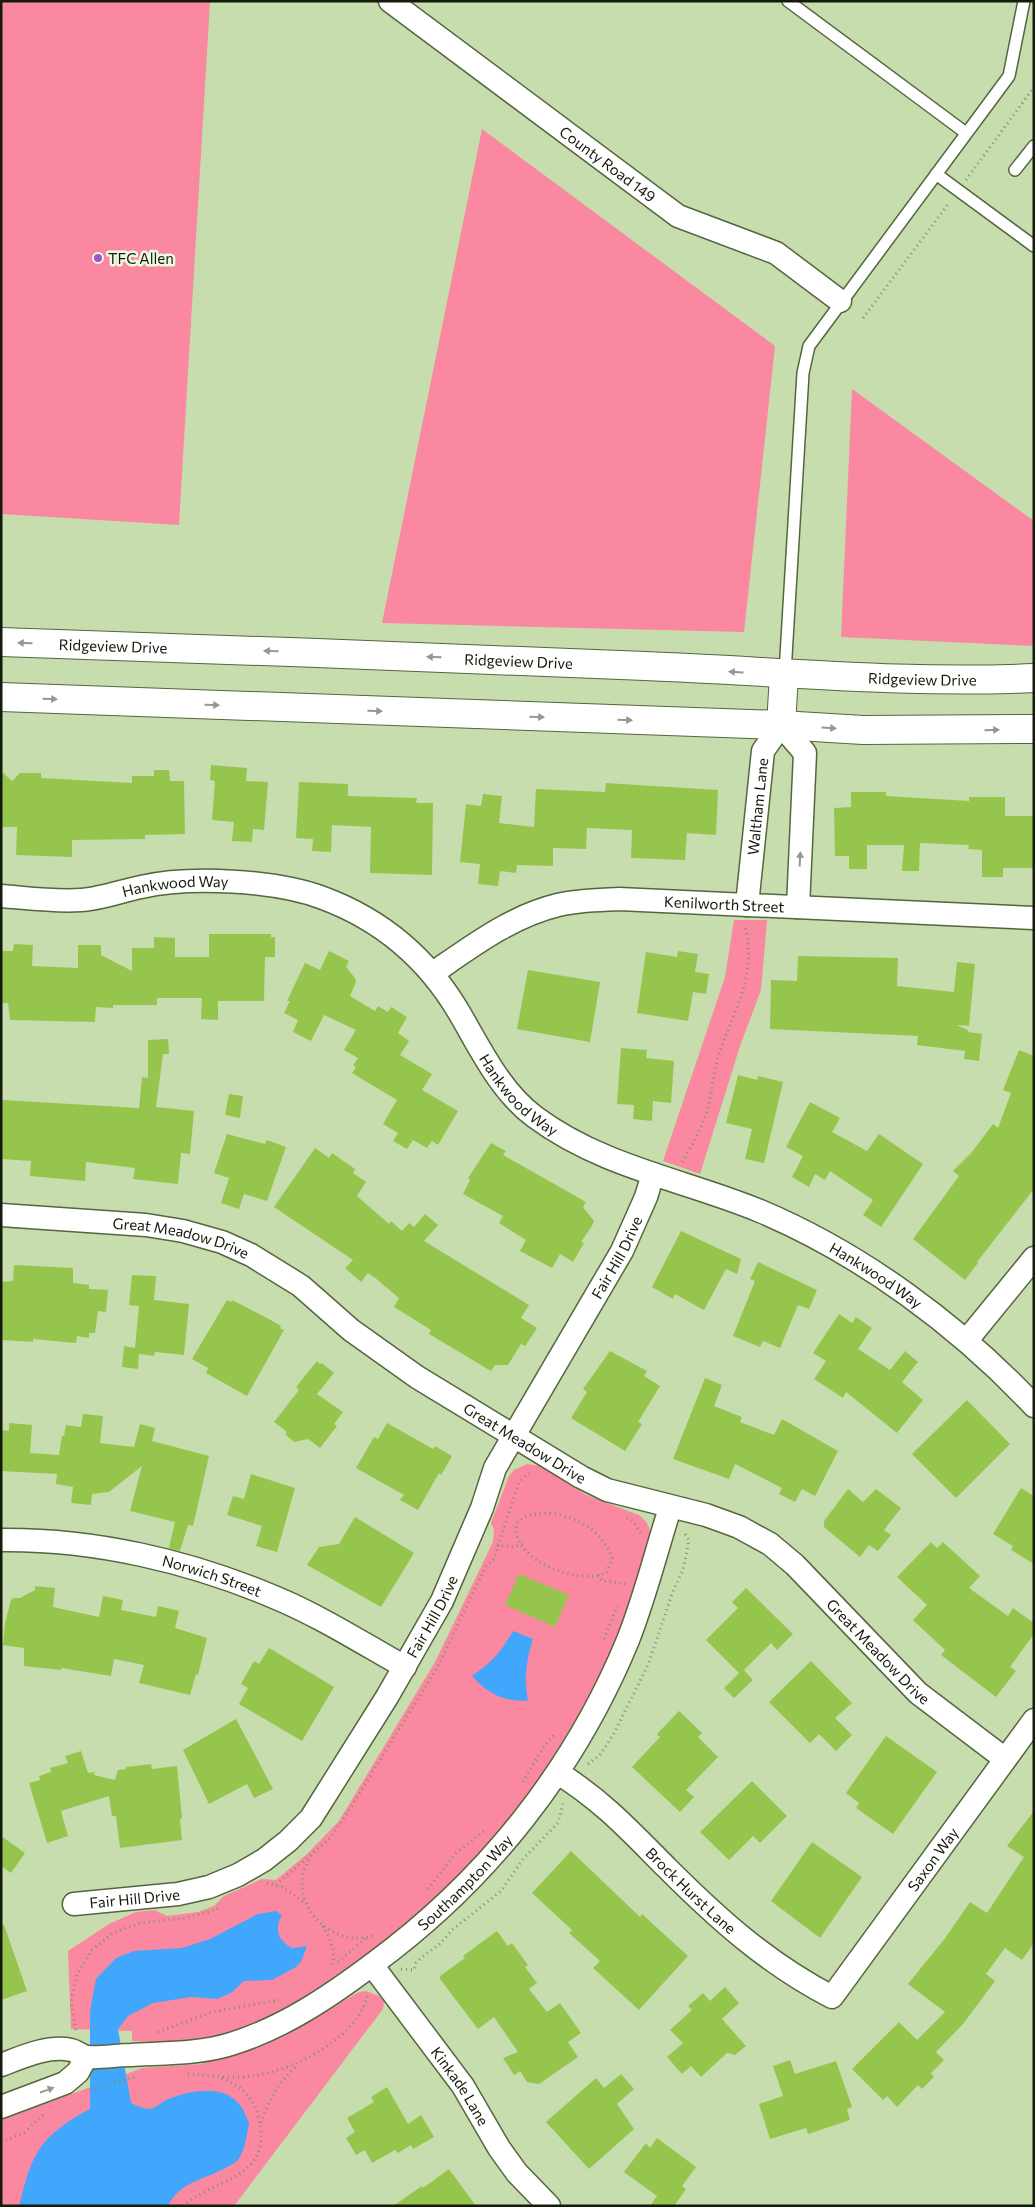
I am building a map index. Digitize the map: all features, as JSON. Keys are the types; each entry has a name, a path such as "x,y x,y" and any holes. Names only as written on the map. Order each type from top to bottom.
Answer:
{"main road":[{"name":"Ridgeview Drive","path":"1,642 643,666 784,675 933,679 1034,678"},
{"path":"780,725 784,675"},
{"path":"1,697 780,725 863,730 1034,729"}],"street":[{"name":"County Road 149","path":"390,1 678,216 776,253 840,302"},
{"name":"Waltham Lane","path":"742,905 763,751 780,725"},
{"path":"780,725 805,753 798,907"},
{"name":"Hankwood Way","path":"1,896 82,900 141,886 183,880 288,889 320,897 362,915 385,929 411,950 433,973 497,1076 531,1114 576,1144 598,1154 762,1212 828,1246 888,1282 967,1340 1034,1406"},
{"name":"Kenilworth Street","path":"433,973 499,929 557,905 590,900 619,899 1034,918"},
{"name":"Fair Hill Drive","path":"74,1904 178,1894 209,1887 238,1875 264,1860 288,1841 311,1818 404,1667 442,1601 482,1508 495,1468 513,1434 614,1266 635,1224 663,1177"},
{"name":"Great Meadow Drive","path":"1,1215 146,1225 184,1231 236,1248 278,1269 358,1335 417,1377 581,1477 607,1490 706,1516 739,1527 770,1544 795,1565 918,1692 1005,1759"},
{"path":"967,1340 1034,1258"},
{"name":"Southampton Way","path":"1,2065 30,2054 58,2049 72,2050 86,2057 165,2054 229,2045 268,2030 346,1985 377,1972 400,1945 474,1876 531,1812 558,1773 579,1739 628,1640 644,1596 670,1508"},
{"name":"Norwich Street","path":"1,1540 77,1545 170,1561 276,1597 330,1624 404,1667"},
{"name":"Saxon Way","path":"832,1998 1034,1720"},
{"name":"Brock Hurst Lane","path":"558,1773 584,1789 610,1811 698,1899 741,1938 793,1977 832,1998"},
{"name":"Kinkade Lane","path":"377,1972 463,2086 508,2160 528,2186 549,2206"},
{"path":"1,2108 65,2083 78,2072 86,2057"}],"lane":[{"path":"788,1 966,133"},
{"path":"784,675 802,373 809,346 1009,76 1024,1"},
{"path":"1015,170 1034,146"},
{"path":"936,174 1034,246"}],"path":[{"path":"663,1177 700,1131 707,1109 719,1054 745,989 749,959 742,905"},
{"path":"276,1885 330,1838 344,1818 437,1668 486,1566 494,1559 519,1482 528,1474 540,1474"},
{"path":"550,1513 577,1520 594,1532 610,1554 610,1568 603,1574 572,1576 538,1562 522,1544 517,1536 516,1527 524,1516 550,1513"},
{"path":"619,1515 633,1521 642,1537"},
{"path":"497,1545 513,1548 522,1544"},
{"path":"598,1575 602,1581 628,1584"},
{"path":"623,1592 630,1578"},
{"path":"603,1644 607,1627 619,1600"},
{"path":"519,1789 544,1746 558,1731"},
{"path":"424,1895 456,1854 486,1830"},
{"path":"314,1851 306,1865 302,1881 306,1904 310,1913 323,1926 332,1943 335,1957 332,1967"},
{"path":"262,1883 276,1885 306,1904"},
{"path":"76,2033 71,2002 77,1974 92,1950 114,1932 141,1923 185,1918 216,1910 225,1901"},
{"path":"323,1926 351,1939 368,1937 383,1931"},
{"path":"325,1974 368,1937"},
{"path":"183,2206 198,2194 239,2176 252,2163 260,2145 260,2123 257,2108 246,2092 231,2081 213,2075 252,2076 289,2068 323,2049 348,2028 359,2014 377,1972"},
{"path":"150,2034 181,2025 212,2012 280,2000"},
{"path":"260,2123 270,2098 284,2076 304,2059"},
{"path":"81,2093 135,2077"},
{"path":"1,2142 24,2133 47,2111"}],"shaded area":[{"name":"TFC Allen","path":"1,1 210,1 179,525 1,514"},
{"path":"482,129 775,346 744,632 382,623"},
{"path":"852,389 1034,521 1034,646 841,637"},
{"path":"734,920 767,920 761,990 740,1046 700,1174 663,1161 725,977"},
{"path":"527,1464 541,1466 586,1495 639,1515 648,1526 651,1540 620,1628 593,1691 552,1760 516,1810 475,1859 428,1906 379,1948 327,1985 274,2015 221,2035 177,2042 132,2041 132,2031 71,2029 68,1951 109,1924 136,1912 155,1910 167,1916 198,1912 214,1906 224,1896 262,1879 276,1880 307,1854 339,1821 435,1662 493,1542 494,1529 491,1523 509,1476 514,1470"},
{"path":"366,1991 379,1996 384,2001 383,2009 234,2206 1,2206 1,2120 142,2068 201,2064 262,2045 359,1992"}],"water":[{"path":"513,1631 533,1639 526,1670 528,1701 511,1700 490,1692 472,1676 496,1656"},
{"path":"276,1911 282,1915 278,1930 283,1942 292,1948 307,1946 301,1962 296,1967 272,1980 244,1981 231,1993 217,1999 191,1997 153,2003 128,2016 118,2029 131,2103 151,2109 174,2097 191,2092 209,2091 226,2094 240,2105 249,2123 244,2147 238,2160 185,2187 173,2198 168,2206 19,2206 30,2168 41,2147 63,2125 90,2109 90,2011 96,1979 116,1958 134,1951 182,1948 210,1939 258,1914"}],"building":[{"path":"211,765 247,768 246,781 268,782 264,830 253,829 252,842 232,841 234,822 212,820 215,781 210,780"},
{"path":"154,770 169,770 170,781 184,781 185,834 145,835 145,839 72,840 72,857 16,855 17,827 1,827 1,771 12,781 20,773 41,773 41,778 132,783 132,776 154,776"},
{"path":"299,782 348,784 348,796 417,798 416,803 433,803 432,875 370,873 371,827 332,825 331,852 312,851 313,839 296,838"},
{"path":"606,783 718,790 716,835 687,833 685,860 631,858 632,830 587,828 586,849 553,848 553,866 517,865 516,873 500,871 498,886 478,884 480,864 460,862 466,804 481,806 483,794 502,796 499,823 534,827 536,789 605,792"},
{"path":"851,792 886,792 886,796 969,801 969,797 1005,797 1005,816 1034,816 1034,868 1003,868 1003,877 982,877 982,850 968,849 969,845 920,843 919,871 902,871 904,845 867,845 867,869 849,869 849,856 835,856 834,808 851,807"},
{"path":"209,934 271,934 271,937 275,937 275,957 265,957 264,1001 218,1001 218,1020 201,1019 202,998 157,998 157,1005 113,1005 113,1008 96,1007 95,1022 10,1020 8,1003 1,1003 1,951 13,951 14,944 33,945 32,966 78,968 78,945 101,945 101,955 132,971 132,948 154,948 154,937 175,938 175,957 209,957"},
{"path":"329,951 349,961 346,967 356,982 350,996 375,1011 378,1006 388,1012 391,1007 407,1017 398,1033 409,1041 400,1055 432,1074 422,1090 458,1111 438,1145 432,1141 427,1148 413,1140 407,1149 393,1141 398,1133 383,1124 397,1100 352,1073 356,1067 353,1065 358,1058 344,1050 356,1030 324,1015 311,1041 293,1032 298,1020 284,1013 290,1001 287,1001 305,963 320,970"},
{"path":"678,951 698,954 695,972 709,974 706,994 693,992 688,1021 637,1013 646,952 677,957"},
{"path":"798,956 898,958 897,986 954,992 957,962 975,964 969,1026 956,1025 968,1030 968,1032 982,1034 979,1061 964,1059 965,1051 917,1045 918,1036 770,1029 771,980 797,981"},
{"path":"528,970 600,982 590,1042 517,1029"},
{"path":"168,1039 169,1054 163,1054 156,1107 194,1111 190,1154 181,1153 178,1184 133,1179 135,1168 86,1162 85,1181 30,1176 31,1161 1,1159 2,1100 139,1108 142,1077 148,1078 148,1040"},
{"path":"621,1048 647,1050 646,1058 674,1061 671,1103 653,1101 652,1121 633,1119 634,1105 617,1104"},
{"path":"1019,1050 1034,1056 1034,1189 965,1280 913,1239 959,1176 953,1171 972,1152 993,1124 998,1128 1011,1093 1003,1090"},
{"path":"738,1075 757,1080 758,1076 783,1082 764,1163 745,1159 752,1129 726,1123"},
{"path":"229,1094 243,1096 240,1118 225,1115"},
{"path":"810,1102 840,1118 832,1132 867,1151 879,1134 923,1164 881,1227 863,1215 873,1200 830,1171 825,1180 815,1174 809,1187 792,1177 803,1156 786,1147"},
{"path":"227,1134 265,1144 267,1140 286,1147 267,1201 244,1194 239,1209 221,1203 229,1178 214,1173"},
{"path":"491,1143 506,1151 503,1155 586,1202 583,1207 594,1221 581,1242 584,1243 573,1262 560,1254 552,1268 520,1251 526,1240 499,1223 503,1216 463,1194 470,1180 468,1178"},
{"path":"315,1148 329,1158 332,1153 355,1169 353,1173 366,1182 357,1196 389,1224 391,1221 402,1231 409,1223 414,1227 425,1214 438,1225 424,1241 529,1305 521,1318 537,1328 525,1346 521,1344 508,1365 495,1365 491,1371 429,1334 431,1330 394,1307 399,1298 374,1277 368,1273 361,1282 345,1268 353,1260 274,1207"},
{"path":"681,1231 741,1259 737,1274 726,1269 704,1310 675,1294 673,1299 652,1287"},
{"path":"758,1262 817,1290 809,1309 798,1305 780,1348 763,1341 760,1347 733,1336 755,1281 750,1279"},
{"path":"14,1265 73,1268 73,1283 89,1285 89,1289 108,1290 106,1312 98,1311 95,1333 89,1333 89,1338 77,1336 76,1343 33,1339 33,1342 1,1340 1,1282 13,1281"},
{"path":"132,1275 156,1276 154,1300 189,1304 184,1355 155,1352 154,1356 139,1354 138,1369 122,1367 124,1346 135,1348 139,1306 129,1305"},
{"path":"227,1300 231,1302 232,1300 267,1318 281,1326 280,1328 284,1330 247,1396 206,1373 208,1368 192,1359"},
{"path":"839,1314 852,1323 856,1317 872,1328 858,1349 890,1370 905,1351 918,1362 902,1382 923,1400 897,1433 846,1392 843,1398 814,1379 826,1361 813,1353"},
{"path":"610,1351 647,1371 644,1376 660,1386 638,1422 642,1424 625,1451 571,1418 587,1392 583,1389"},
{"path":"317,1361 334,1373 317,1394 343,1412 334,1424 337,1426 320,1448 308,1439 294,1442 286,1435 286,1431 274,1422 299,1390 296,1387"},
{"path":"705,1378 722,1385 714,1406 742,1417 740,1422 774,1435 782,1419 838,1451 815,1496 802,1489 795,1502 779,1494 782,1488 735,1464 729,1479 673,1459"},
{"path":"967,1400 1010,1444 956,1498 912,1454"},
{"path":"83,1414 103,1416 100,1443 134,1447 140,1424 155,1428 152,1441 209,1456 193,1526 188,1525 180,1551 169,1548 175,1522 130,1511 142,1466 109,1492 92,1494 91,1505 71,1503 73,1487 56,1484 57,1474 1,1471 1,1430 9,1431 9,1423 32,1425 30,1453 59,1455 66,1425 81,1427"},
{"path":"387,1423 433,1449 435,1446 452,1456 441,1475 439,1473 418,1510 400,1500 404,1495 356,1468 374,1437 378,1439"},
{"path":"251,1474 295,1488 277,1552 256,1546 262,1526 227,1515 233,1496 244,1499"},
{"path":"1021,1488 1034,1496 1034,1564 1011,1550 1013,1546 993,1534"},
{"path":"848,1489 863,1502 876,1489 901,1508 884,1530 891,1535 878,1551 869,1545 860,1557 824,1527 824,1521"},
{"path":"355,1517 414,1553 381,1607 307,1565 319,1547 339,1544"},
{"path":"931,1542 937,1548 943,1542 980,1576 969,1588 1008,1616 1013,1608 1034,1623 1034,1634 1010,1667 1016,1671 996,1697 941,1655 945,1650 913,1620 927,1605 897,1577"},
{"path":"519,1574 569,1595 555,1627 505,1605"},
{"path":"35,1586 55,1588 53,1607 99,1617 103,1596 123,1600 121,1610 156,1617 158,1606 179,1611 175,1628 207,1638 198,1675 196,1674 190,1695 139,1683 144,1665 114,1659 111,1676 61,1668 61,1670 24,1666 24,1648 3,1645 5,1623 11,1600 20,1598 35,1590"},
{"path":"746,1588 793,1634 777,1650 771,1643 744,1670 753,1680 734,1698 724,1688 739,1673 706,1640 738,1608 732,1602"},
{"path":"269,1648 334,1687 302,1741 239,1704 248,1688 241,1684 254,1661 259,1664"},
{"path":"811,1661 852,1703 835,1718 852,1735 836,1751 819,1734 810,1743 769,1702"},
{"path":"679,1711 702,1733 698,1737 718,1757 686,1790 694,1797 680,1812 632,1767 660,1737 657,1734"},
{"path":"236,1719 273,1789 254,1798 247,1784 209,1804 183,1750"},
{"path":"886,1736 937,1772 893,1834 856,1808 859,1803 846,1793"},
{"path":"81,1751 88,1773 95,1772 94,1775 115,1780 118,1770 126,1769 126,1767 151,1764 152,1769 177,1766 182,1840 120,1848 116,1816 112,1816 109,1796 61,1811 68,1836 47,1843 29,1783 40,1780 39,1776 51,1772 50,1768 68,1763 65,1756"},
{"path":"752,1781 787,1816 760,1843 753,1836 729,1860 700,1832"},
{"path":"1034,1811 1034,1943 1022,1960 1005,1948 986,1974 995,1981 963,2024 936,2052 944,2060 931,2073 934,2077 922,2089 918,2085 897,2107 887,2096 883,2100 852,2069 899,2022 917,2040 945,2012 908,1984 946,1937 970,1902 987,1913 1024,1857 1007,1846"},
{"path":"1,1836 25,1853 11,1873 1,1866"},
{"path":"812,1842 862,1877 820,1938 771,1901"},
{"path":"571,1851 640,1917 642,1914 688,1956 639,2010 593,1968 600,1961 569,1933 572,1930 532,1893"},
{"path":"1,1925 4,1925 27,1991 1,2000"},
{"path":"497,1931 508,1946 512,1943 528,1965 525,1967 537,1983 529,1989 547,2012 560,2003 581,2033 568,2042 578,2057 539,2084 527,2082 520,2071 514,2075 503,2058 518,2052 494,2017 478,2029 440,1979 440,1976 465,1958 463,1956"},
{"path":"725,1987 739,2003 722,2019 746,2046 735,2055 727,2053 701,2077 691,2066 682,2074 667,2057 683,2043 670,2030 692,2010 688,2006 703,1993 710,2001"},
{"path":"790,2060 795,2074 836,2061 852,2107 847,2109 850,2120 808,2134 806,2128 770,2139 759,2104 783,2096 773,2066"},
{"path":"621,2074 634,2089 617,2104 634,2129 589,2169 546,2122 596,2078 604,2088"},
{"path":"387,2087 408,2124 421,2115 434,2137 413,2149 411,2145 398,2153 395,2150 372,2163 365,2150 356,2155 346,2138 355,2132 347,2118 374,2102 371,2097"},
{"path":"657,2138 696,2167 682,2186 686,2189 674,2206 650,2206 657,2196 624,2172 646,2143 650,2148"},
{"path":"449,2169 476,2206 393,2206 422,2186 423,2188"}],"place":[{"name":"TFC Allen","path":"98,258"}]}
